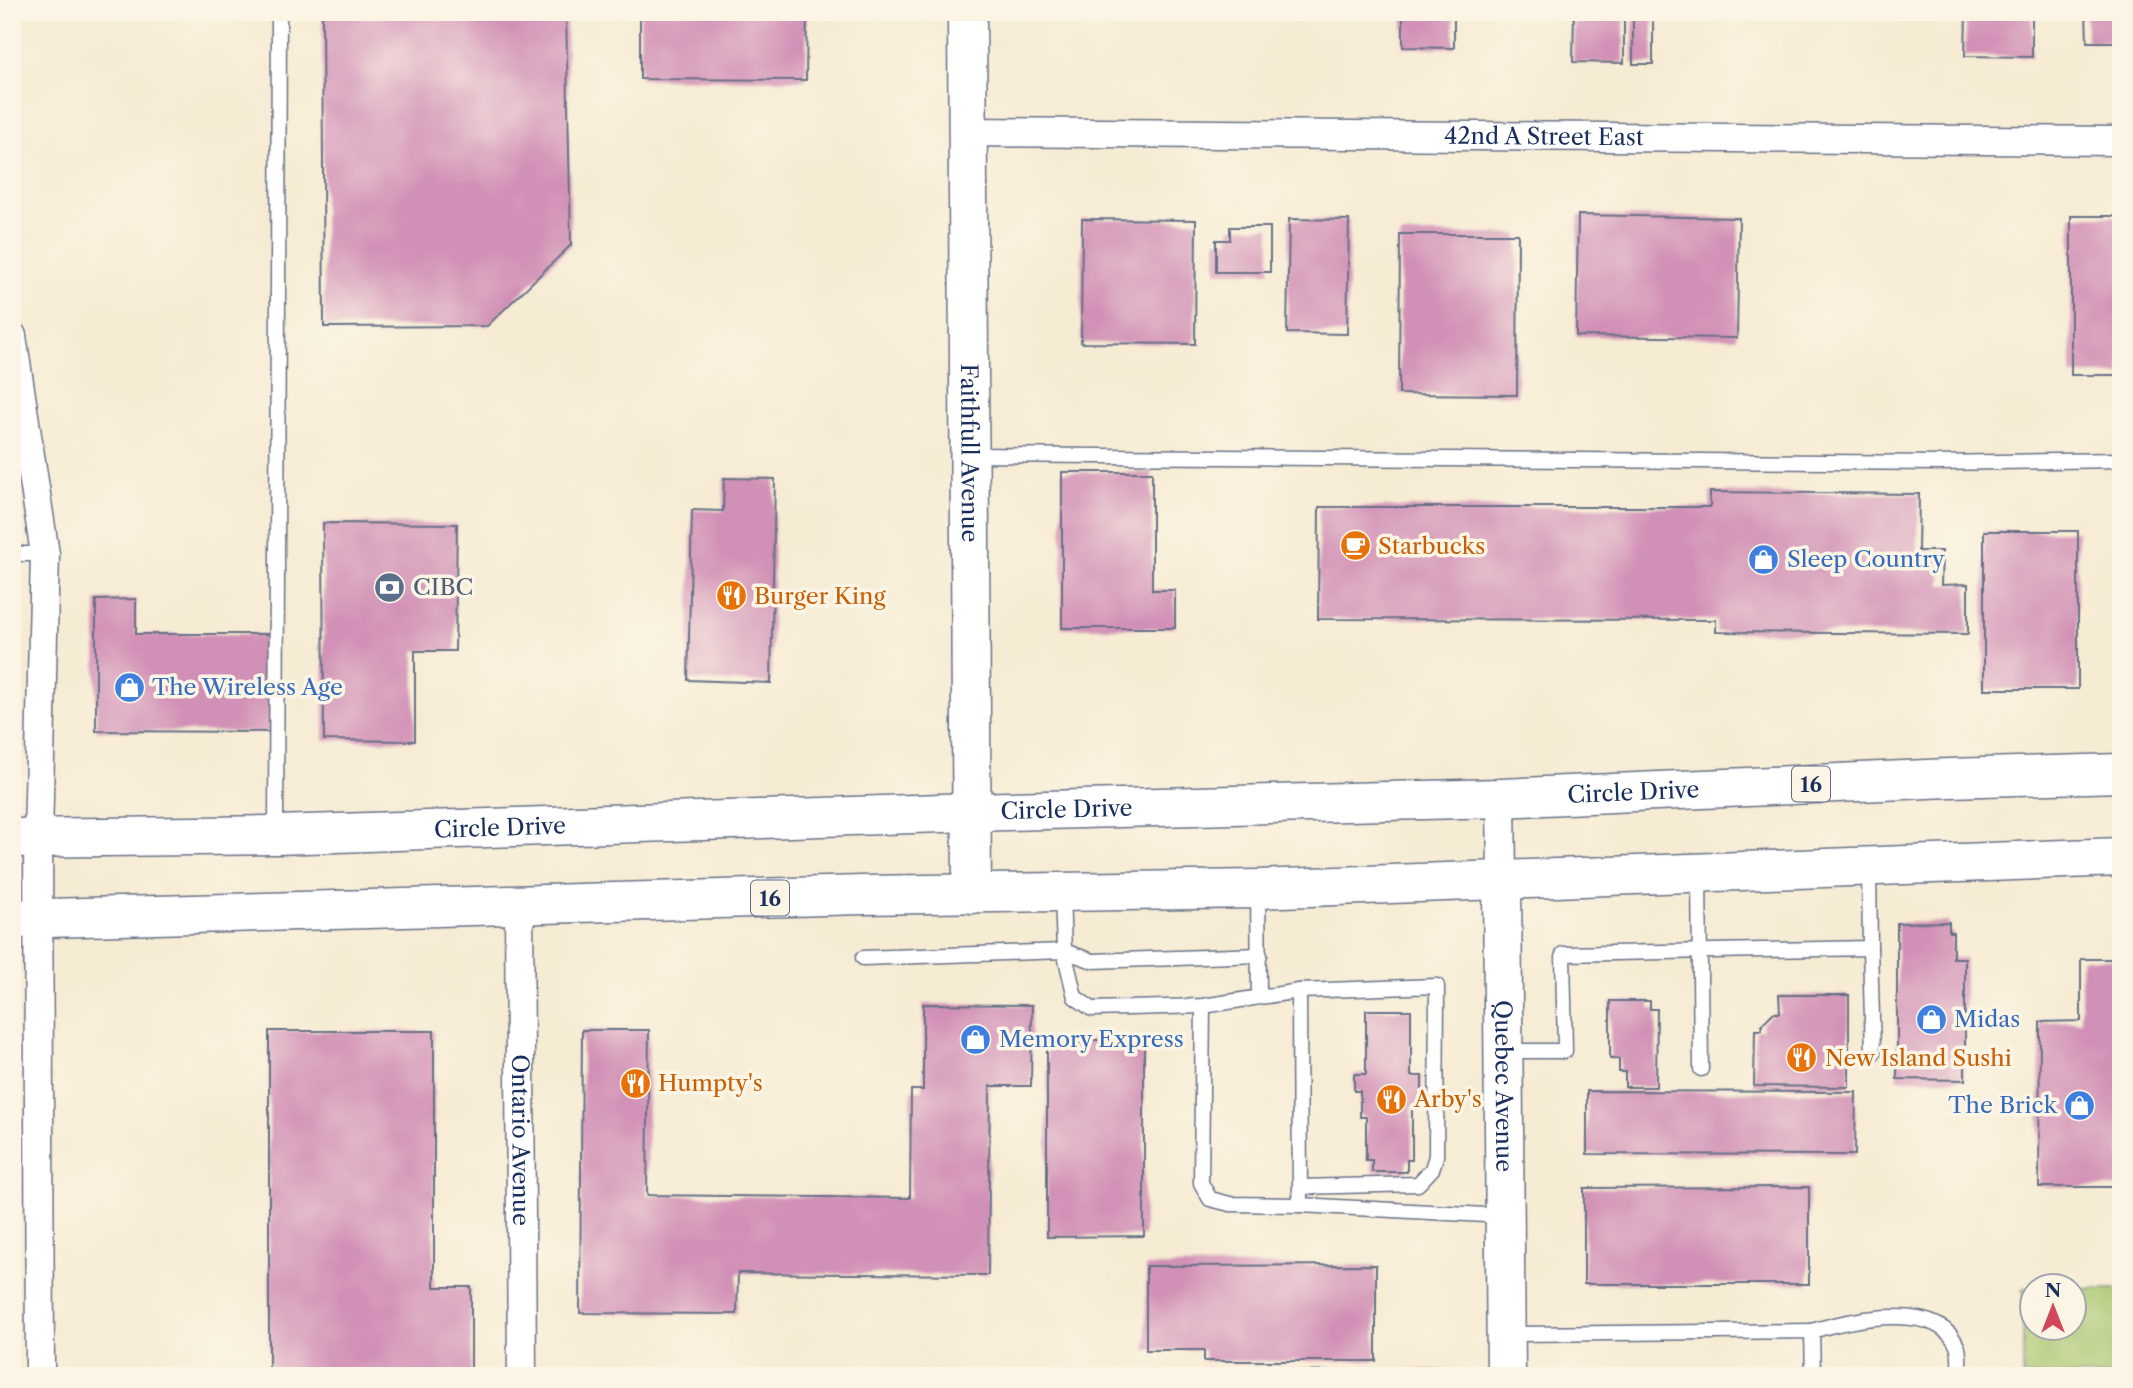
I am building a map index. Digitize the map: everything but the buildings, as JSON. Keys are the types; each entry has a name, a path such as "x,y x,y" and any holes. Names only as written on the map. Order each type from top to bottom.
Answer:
{"main road":[{"name":"Faithfull Avenue","path":"967,12 972,894"},
{"name":"Circle Drive","path":"25,838 276,835 1501,798 2121,773"},
{"name":"16","path":"25,919 519,904 1258,888 2121,857"},
{"name":"Quebec Avenue","path":"1502,878 1506,1376"}],"street":[{"name":"42nd A Street East","path":"966,132 2121,141"},
{"path":"12,336 45,554 25,838 25,919 40,1376"},
{"name":"Quebec Avenue","path":"1501,798 1502,878"},
{"name":"Ontario Avenue","path":"519,904 522,1376"}],"lane":[{"path":"276,835 279,12"},
{"path":"968,454 1939,463 2121,460"},
{"path":"12,554 45,554"},
{"path":"1869,865 1873,1053"},
{"path":"1699,871 1701,1069"},
{"path":"1258,888 1259,996"},
{"path":"1062,892 1064,951 1075,997 1092,1009 1203,1006 1299,991 1437,986 1436,1156 1432,1169 1419,1184 1300,1187"},
{"path":"1503,1051 1564,1051 1563,954 1870,948"},
{"path":"863,958 1064,951 1093,961 1260,955"},
{"path":"1299,991 1300,1205"},
{"path":"1203,1006 1201,1183 1210,1199 1230,1204 1504,1216"},
{"path":"1505,1334 1812,1331 1850,1320 1878,1316 1926,1321 1947,1332 1958,1349 1959,1376"},
{"path":"1812,1331 1813,1376"}],"green space":[{"path":"2088,1289 2121,1289 2121,1376 2023,1376 2023,1342 2088,1342"}],"place":[{"name":"Starbucks","path":"1355,546"},
{"name":"Sleep Country","path":"1764,559"},
{"name":"CIBC","path":"390,587"},
{"name":"Burger King","path":"731,596"},
{"name":"The Wireless Age","path":"129,687"},
{"name":"Midas","path":"1931,1019"},
{"name":"Memory Express","path":"976,1039"},
{"name":"New Island Sushi","path":"1802,1058"},
{"name":"Humpty's","path":"635,1083"},
{"name":"Arby's","path":"1391,1099"},
{"name":"The Brick","path":"2080,1105"}]}
